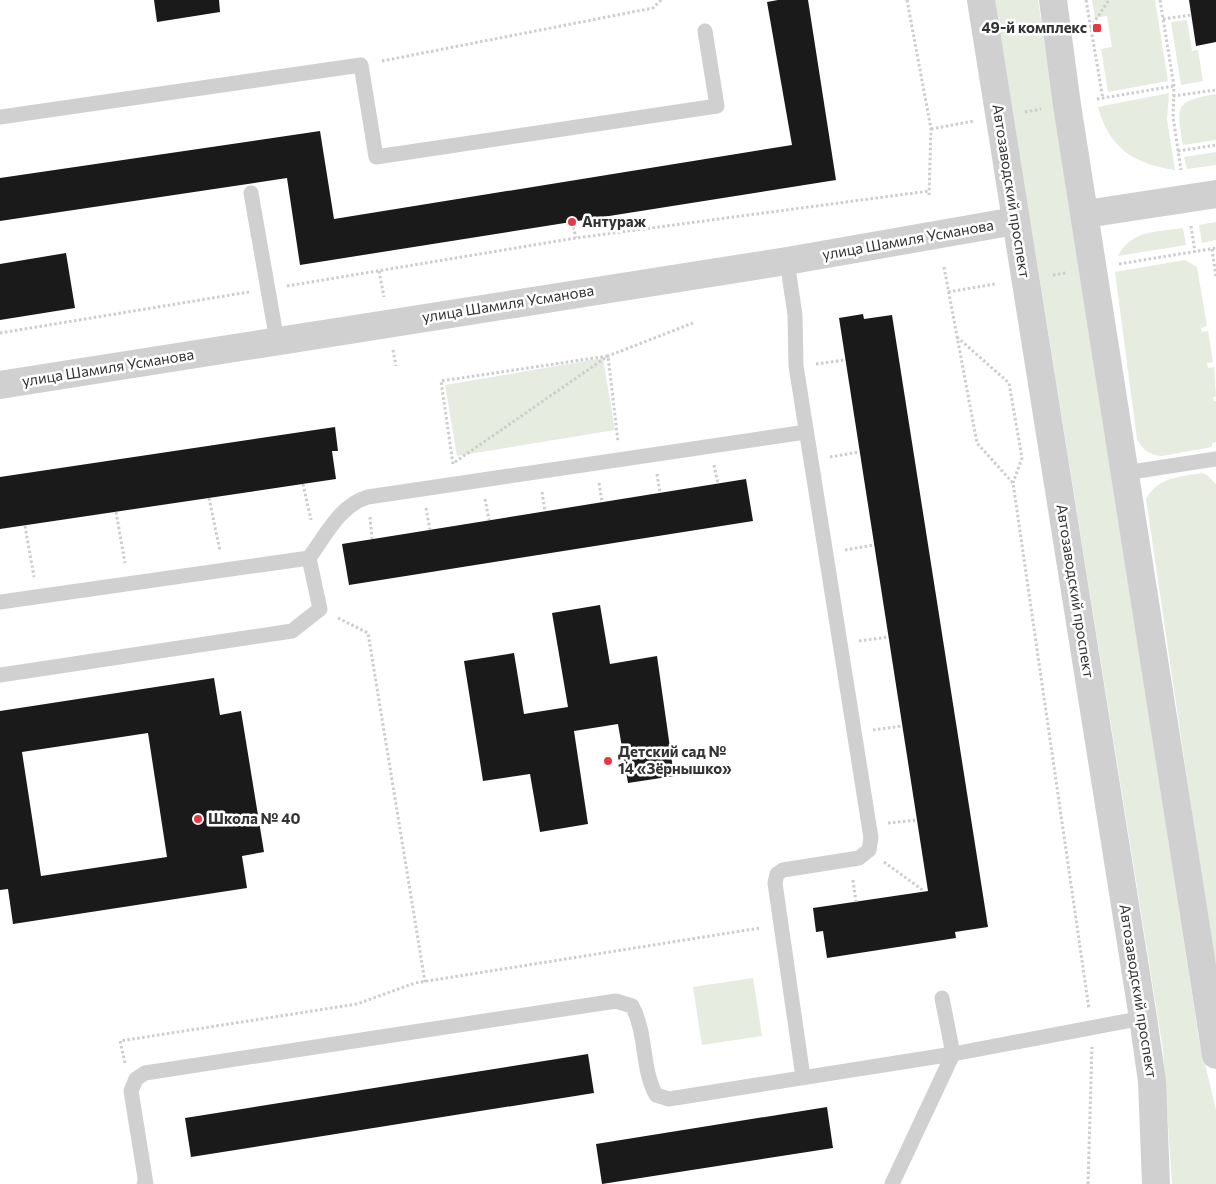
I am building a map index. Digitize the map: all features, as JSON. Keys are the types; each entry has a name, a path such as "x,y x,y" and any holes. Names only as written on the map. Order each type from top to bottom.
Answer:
{"street":[{"name":"Автозаводский проспект","path":"982,0 1015,221 1143,1018 1152,1081 1156,1184"},
{"path":"1053,0 1067,105 1086,214 1216,1055"},
{"path":"1086,214 1216,194"},
{"name":"улица Шамиля Усманова","path":"0,385 787,261 1015,221"}],"lane":[{"path":"0,117 362,65 376,157 716,106 705,31"},
{"path":"252,194 277,341"},
{"path":"787,261 795,315 796,366 871,838 868,850 859,858 783,870 778,874 775,883 803,1077"},
{"path":"0,675 292,631 320,609 309,558 343,511 354,501 368,497 806,432"},
{"path":"1125,473 1216,459"},
{"path":"0,602 309,558"},
{"path":"892,1184 953,1054 942,998"},
{"path":"144,1184 146,1184 131,1091 136,1079 145,1073 616,1001 632,1006 640,1020 650,1083 656,1095 669,1099 953,1054 1143,1018"}],"path":[{"path":"362,65 653,8 661,0"},
{"path":"0,333 576,238 929,193 931,129 907,0"},
{"path":"1086,0 1103,99"},
{"path":"1090,28 1108,0"},
{"path":"1160,0 1174,86 1173,117 1181,170"},
{"path":"1163,20 1191,15"},
{"path":"1097,99 1174,86"},
{"path":"1173,96 1216,90"},
{"path":"1022,113 1046,109"},
{"path":"931,129 976,121"},
{"path":"1178,151 1216,145"},
{"path":"572,222 576,238"},
{"path":"1191,226 1195,252"},
{"path":"1116,264 1214,249 1216,277"},
{"path":"944,266 976,443 1013,483"},
{"path":"1049,276 1069,272"},
{"path":"948,292 995,284"},
{"path":"444,486 453,464 441,380 608,356 693,323"},
{"path":"956,337 1008,383 1022,458 1013,483 1092,1027 1088,1184"},
{"path":"608,356 620,459"},
{"path":"453,464 608,356"},
{"path":"796,366 845,360"},
{"path":"811,461 859,452"},
{"path":"303,484 312,525 320,542"},
{"path":"209,498 224,570"},
{"path":"116,512 129,584"},
{"path":"26,526 38,597"},
{"path":"826,554 874,545"},
{"path":"320,609 368,633 425,982"},
{"path":"840,644 888,637"},
{"path":"854,733 902,726"},
{"path":"869,825 917,820"},
{"path":"868,850 924,891"},
{"path":"131,1091 120,1041 357,1004 425,982 781,924"}],"shaded area":[{"path":"995,0 1038,0 1199,1039 1216,1110 1216,1184 1172,1184 1163,1050"},
{"path":"1092,0 1155,0 1168,81 1108,92 1101,49 1112,47 1107,16 1095,18"},
{"path":"1187,20 1192,51 1198,50 1203,81 1181,85 1171,22"},
{"path":"1169,93 1167,119 1175,170 1147,163 1125,152 1109,133 1098,107"},
{"path":"1216,94 1216,140 1183,145 1180,122 1182,108 1192,99"},
{"path":"1216,152 1216,165 1187,169 1184,157"},
{"path":"1216,222 1216,240 1202,243 1199,225"},
{"path":"1183,228 1186,245 1118,256 1123,247 1137,237 1154,232"},
{"path":"1185,260 1197,267 1207,326 1201,328 1202,332 1208,331 1213,362 1207,363 1208,368 1214,367 1216,396 1213,397 1214,401 1216,401 1216,442 1212,443 1212,447 1162,456 1147,451 1137,439 1115,272"},
{"path":"603,358 615,430 457,456 445,385"},
{"path":"1202,473 1207,475 1216,484 1216,976 1146,499 1163,482 1177,477"},
{"path":"753,978 762,1036 702,1045 693,987"}],"building":[{"path":"154,0 219,0 220,12 157,22"},
{"path":"808,0 836,180 300,265 287,178 0,221 0,178 320,131 334,219 792,145 767,2"},
{"path":"1189,0 1216,0 1216,42 1196,46"},
{"path":"66,253 75,308 0,320 0,264"},
{"path":"863,314 864,319 892,315 988,927 955,932 956,938 827,958 823,931 816,932 813,908 928,891 839,318"},
{"path":"335,427 338,451 332,451 336,479 0,529 0,477"},
{"path":"746,479 753,521 349,585 342,544"},
{"path":"600,605 610,664 657,656 674,776 628,783 618,724 574,731 588,824 540,832 530,774 483,781 464,661 514,653 524,714 568,707 552,613"},
{"path":"214,678 220,715 241,711 264,852 242,856 247,888 13,924 8,889 0,890 0,711","holes":["148,733 167,857 41,876 22,752"]},
{"path":"588,1054 594,1093 191,1157 185,1118"},
{"path":"827,1107 833,1148 602,1184 596,1144"}],"place":[{"name":"49-й комплекс","path":"1097,28"},
{"name":"Антураж","path":"572,222"},
{"name":"Детский сад № 14 «Зёрнышко»","path":"608,761"},
{"name":"Школа № 40","path":"198,819"}]}
